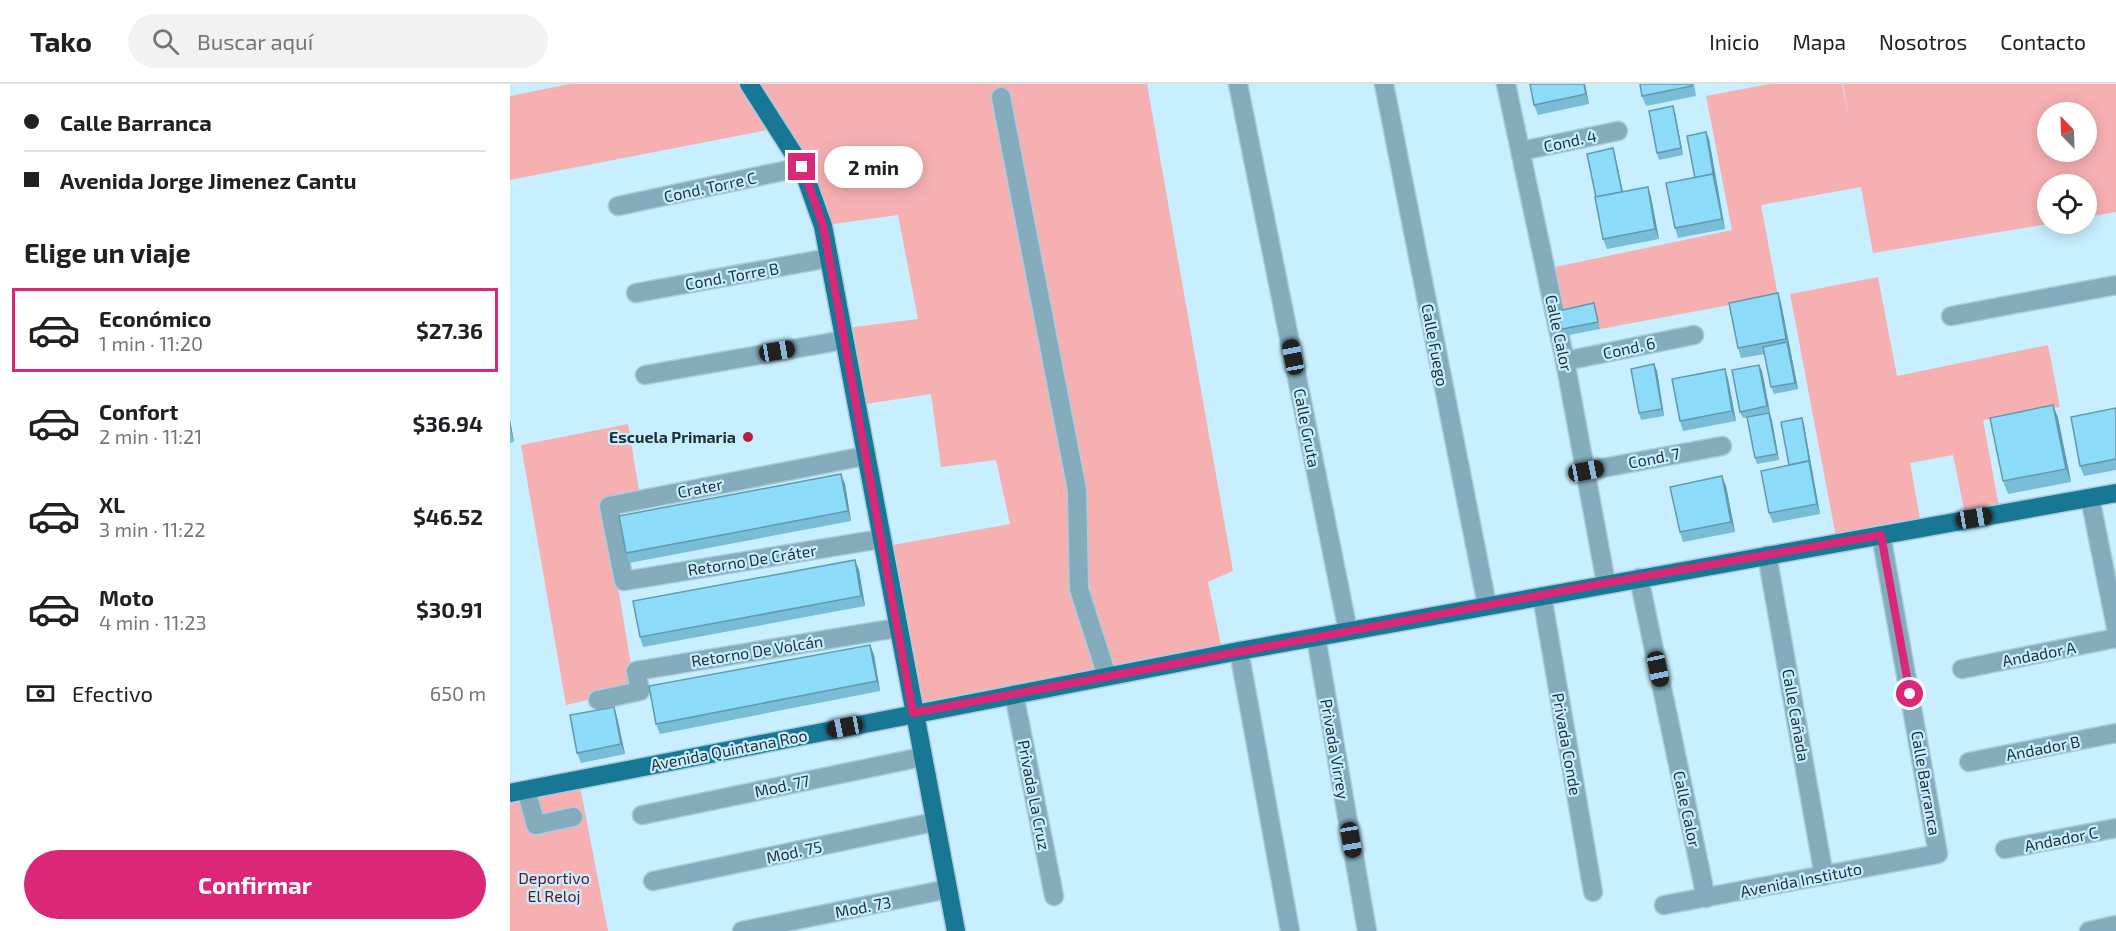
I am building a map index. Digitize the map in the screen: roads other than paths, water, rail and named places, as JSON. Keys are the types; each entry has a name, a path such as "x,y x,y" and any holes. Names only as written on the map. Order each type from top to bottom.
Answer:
{"main road":[{"path":"749,84 802,167 819,209 956,931"},
{"name":"Avenida Quintana Roo","path":"518,792 1239,651 1606,583 2116,493"}],"street":[{"name":"Calle Gruta","path":"1239,84 1348,631"},
{"name":"Calle Fuego","path":"1384,84 1487,605"},
{"name":"Calle Calor","path":"1506,84 1565,362 1606,583"},
{"path":"1000,97 1077,490 1079,589 1107,676"},
{"name":"Cond. 4","path":"1521,151 1618,131"},
{"name":"Cond. Torre C","path":"618,206 802,167"},
{"name":"Cond. Torre B","path":"636,293 829,258"},
{"path":"1952,316 2116,285"},
{"name":"Cond. 6","path":"1565,362 1694,335"},
{"path":"645,375 844,340"},
{"name":"Cond. 7","path":"1586,471 1722,446"},
{"name":"Crater","path":"624,580 609,506 865,456"},
{"path":"2090,498 2116,627"},
{"name":"Calle Barranca","path":"1881,535 1938,854"},
{"name":"Retorno De Cráter","path":"624,580 881,539"},
{"name":"Calle Cañada","path":"1767,555 1824,876"},
{"name":"Calle Calor","path":"1640,578 1706,898"},
{"name":"Privada Conde","path":"1542,596 1593,892"},
{"name":"Retorno De Volcán","path":"598,700 640,691 636,671 897,628"},
{"name":"Privada Virrey","path":"1316,637 1367,931"},
{"name":"Andador A","path":"1962,669 2116,638"},
{"path":"1239,651 1290,931"},
{"name":"Privada La Cruz","path":"1014,694 1054,896"},
{"name":"Andador B","path":"1969,762 2116,734"},
{"name":"Mod. 77","path":"642,815 922,757"},
{"path":"518,792 536,825 573,817"},
{"name":"Mod. 75","path":"653,882 934,822"},
{"name":"Andador C","path":"2006,849 2116,828"},
{"name":"Avenida Instituto","path":"1664,905 1938,854"},
{"name":"Mod. 73","path":"742,931 948,889"},
{"path":"2089,931 2116,925"}],"place":[{"name":"Escuela Primaria","path":"748,437"}],"park label":[{"name":"Deportivo El Reloj","path":"554,887"}]}
